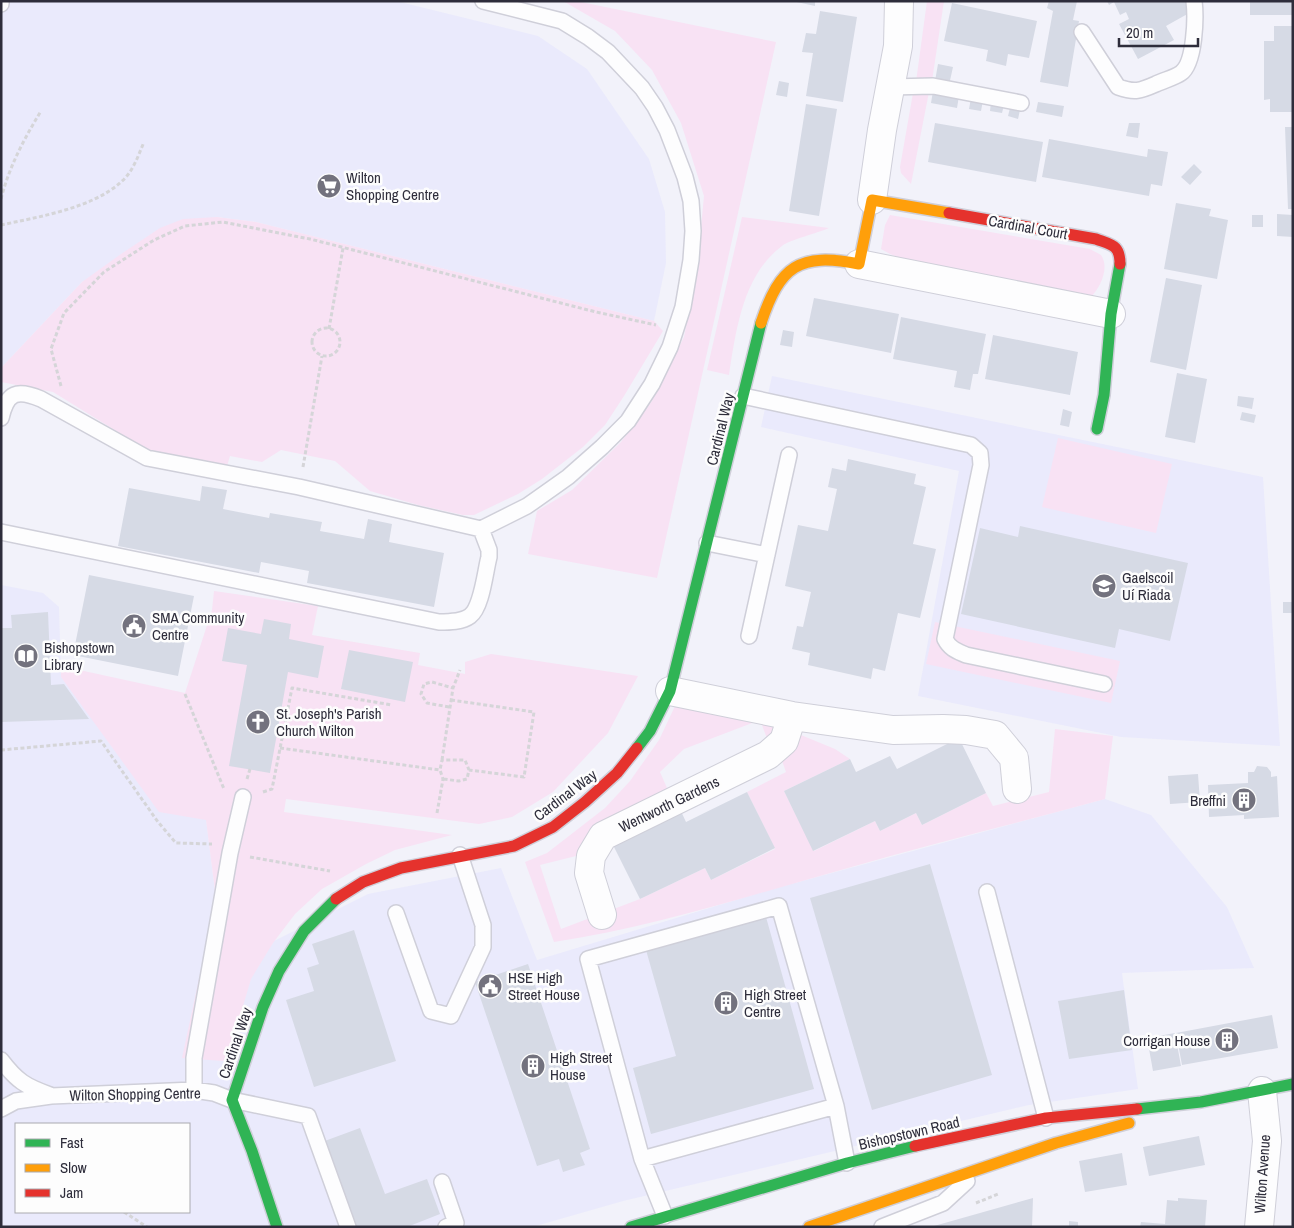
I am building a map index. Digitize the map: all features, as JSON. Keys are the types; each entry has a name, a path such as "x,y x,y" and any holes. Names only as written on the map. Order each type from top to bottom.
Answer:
{"street":[{"path":"899,1 900,25 898,46 882,130 872,200 859,264 1111,314"},
{"name":"Cardinal Court","path":"872,200 1096,239 1113,245 1119,252 1120,263 1111,314 1104,395 1097,429"},
{"name":"Cardinal Way","path":"276,1227 252,1151 232,1100 263,1007 279,971 304,931 332,902 363,882 401,868 514,846 553,827 617,774 650,731 670,691 760,326 773,294 780,280 791,268 811,260 829,259 859,264"},
{"path":"670,691 792,716 892,730 943,728 995,735 1014,758 1017,789"},
{"name":"Wentworth Gardens","path":"602,915 589,873 591,856 603,836 768,755 784,741 792,716"},
{"name":"Bishopstown Road","path":"631,1227 848,1163 925,1144 1046,1118 1200,1102 1293,1084"},
{"name":"Wilton Avenue","path":"1259,1227 1267,1141 1262,1091"},
{"name":"Bishopstown Road","path":"809,1227 1056,1143 1200,1102"}],"lane":[{"path":"1,418 10,397 18,393 30,394 41,398 80,422 147,458 300,487 482,529 527,506 568,477 628,421 652,384 670,346 683,307 692,260 691,201 685,177 667,130 655,107 642,88 608,52 588,37 562,22 483,1"},
{"path":"1082,32 1118,87 1138,91 1182,72 1191,58 1196,11 1194,1"},
{"path":"890,87 933,86 1021,103"},
{"path":"743,396 971,445 980,453 981,466 945,639 948,645 955,651 966,655 1104,684"},
{"path":"749,636 788,455"},
{"path":"1,532 439,622 454,622 469,618 477,609 489,557 489,550 482,529"},
{"path":"707,543 767,555"},
{"path":"194,1090 194,1058 230,853 243,797"},
{"path":"396,913 431,1011 451,1016 483,947 482,925 460,855"},
{"path":"987,892 1046,1118"},
{"path":"665,1216 642,1159 588,959 779,906 836,1106 848,1163"},
{"name":"Wilton Shopping Centre","path":"1,1060 16,1079 30,1088 51,1096"},
{"name":"Wilton Shopping Centre","path":"1,1109 16,1101 51,1096 194,1090 308,1116 348,1227"},
{"path":"642,1159 836,1106"},
{"path":"882,1227 943,1203 980,1170"},
{"path":"442,1182 456,1223 446,1227"},
{"path":"857,1211 861,1227"}],"path":[{"path":"1,199 5,182 13,163 41,111"},
{"path":"1,225 63,211 106,192 121,182 132,169 144,142"},
{"path":"80,422 60,385 51,349 64,313 104,272 154,240 185,226 223,222 343,248 586,310 676,330"},
{"path":"329,329 343,248"},
{"path":"329,329 337,333 340,346 331,356 322,356 314,350 312,341 316,332 329,329"},
{"path":"300,487 322,356"},
{"path":"437,813 443,779 440,770 449,707 453,688 460,670"},
{"path":"449,707 427,703 421,694 424,684 432,682 453,688"},
{"path":"243,797 272,789 292,688 392,705"},
{"path":"451,700 534,712 524,778 469,770"},
{"path":"1,750 101,741 158,822 176,843 215,844"},
{"path":"280,748 440,770"},
{"path":"442,760 465,760 469,770 467,779 459,781 443,779"},
{"path":"126,1213 147,1227"}],"shaded area":[{"name":"Wilton Shopping Centre","path":"1,1 396,1 538,36 587,69 649,159 665,212 666,263 654,321 256,222 217,217 82,282 1,368"},
{"path":"563,1 576,1 776,42 657,578 528,554 537,511 572,490 621,442 652,401 684,337 697,270 704,196 681,123 652,70 615,31"},
{"path":"927,1 944,1 932,81 916,82"},
{"path":"929,92 911,184 901,173 900,167 913,93"},
{"path":"890,215 1090,249 1101,255 1104,260 1103,278 1091,297 906,260 881,249 885,225"},
{"path":"217,217 256,222 654,321 663,331 605,425 583,447 542,479 518,494 474,515 463,515 418,505 370,491 335,461 281,450 262,462 230,456 227,466 147,450 53,392 1,382 1,368 82,282 160,228 183,219"},
{"path":"742,217 829,228 782,246 758,272 744,304 729,375 707,370"},
{"name":"Gaelscoil Uí Riada","path":"772,376 1263,477 1280,746 1121,737 918,696 959,471 761,427"},
{"path":"1058,438 1172,464 1156,533 1042,507"},
{"path":"1,585 43,593 59,607 61,677 206,819 216,899 183,1057 242,957 368,894 501,868 537,960 769,890 1105,799 1151,815 1227,907 1254,968 1122,973 1138,1089 1029,1105 623,1201 532,1227 1,1227"},
{"path":"214,591 318,606 312,635 420,653 418,665 465,674 465,662 491,654 638,676 608,733 553,792 512,817 479,824 286,799 284,812 452,835 395,850 366,864 322,889 295,914 273,943 251,979 238,1023 232,1053 223,1061 182,1058 216,899 206,820 159,812 61,677 61,666 185,693 212,610"},
{"path":"935,622 1120,661 1111,703 926,664"},
{"path":"687,695 760,720 684,749 660,772 667,788 594,829 579,868 576,856 540,865 561,929 640,899 705,868 711,880 775,849 747,792 786,772 781,758 801,735 835,749 850,759 784,791 814,851 875,821 880,831 916,813 922,825 986,793 993,806 1049,792 1055,729 1113,736 1105,799 912,850 665,919 591,936 554,942 525,862 547,853 605,808 630,781 659,740 675,706"},
{"path":"760,720 782,728 768,741"}],"building":[{"path":"792,1 815,1 815,6"},
{"path":"1049,1 1077,1 1073,20 1079,21 1068,87 1040,82 1053,11 1047,8"},
{"path":"1107,1 1185,1 1191,12 1166,26 1174,40 1138,59 1119,24 1129,19 1126,12 1120,15 1114,2 1109,5"},
{"path":"1250,1 1293,1 1293,15 1250,15"},
{"path":"952,3 1037,21 1029,58 1008,54 1006,66 986,61 988,50 944,41"},
{"path":"820,11 857,17 843,102 806,96 813,53 802,52 806,33 816,34"},
{"path":"1274,26 1293,26 1293,112 1270,112 1270,99 1264,100 1264,41 1274,41"},
{"path":"938,64 953,67 949,85 935,81"},
{"path":"779,81 789,83 787,97 776,95"},
{"path":"933,91 959,96 957,108 931,103"},
{"path":"971,98 983,100 981,111 969,109"},
{"path":"991,102 1004,105 1002,113 990,111"},
{"path":"1038,102 1064,106 1062,117 1036,112"},
{"path":"806,104 837,109 819,216 789,211"},
{"path":"1010,108 1020,110 1018,119 1008,116"},
{"path":"935,123 1043,142 1036,182 928,162"},
{"path":"1129,123 1140,123 1138,138 1126,136"},
{"path":"1285,127 1293,127 1293,209 1288,209"},
{"path":"1049,139 1147,157 1148,149 1168,152 1162,186 1151,184 1149,196 1042,177"},
{"path":"1194,164 1202,172 1190,185 1181,177"},
{"path":"1176,203 1211,209 1209,216 1228,220 1217,279 1164,269"},
{"path":"1277,214 1293,215 1293,237 1277,236"},
{"path":"1252,215 1263,215 1263,227 1252,227"},
{"path":"1166,278 1202,285 1186,370 1150,362"},
{"path":"814,298 899,314 891,353 806,336"},
{"path":"901,317 986,334 978,374 973,374 970,390 954,387 957,371 893,359"},
{"path":"783,330 794,332 792,347 780,345"},
{"path":"993,335 1078,352 1070,395 985,379"},
{"path":"1177,373 1207,379 1195,443 1165,437"},
{"path":"1238,396 1254,398 1252,409 1237,406"},
{"path":"1063,409 1072,412 1069,427 1060,425"},
{"path":"1242,412 1256,415 1254,423 1240,420"},
{"path":"848,459 916,474 914,484 926,487 913,544 936,549 920,618 898,613 885,671 873,668 871,679 808,665 810,653 792,649 797,626 803,627 811,592 785,586 798,525 828,531 837,489 828,487 832,468 846,471"},
{"path":"202,486 227,490 223,509 269,518 270,513 322,522 320,531 364,539 368,519 392,524 389,542 444,553 434,607 307,583 309,571 261,562 259,573 118,546 129,488 200,501"},
{"path":"1020,526 1188,563 1170,641 1119,629 1115,648 961,614 980,528 1018,537"},
{"name":"SMA Community Centre","path":"89,575 194,596 178,676 73,655"},
{"path":"1283,602 1293,602 1293,613 1283,613"},
{"name":"Bishopstown Library","path":"48,612 51,685 64,684 89,719 2,722 1,628 12,628 11,615"},
{"name":"St. Joseph's Parish Church Wilton","path":"264,619 291,624 289,639 324,646 318,678 288,672 270,773 229,766 247,665 222,661 228,628 261,634"},
{"path":"349,650 413,662 405,702 341,689"},
{"path":"959,738 986,793 922,825 916,813 880,831 875,821 813,851 784,791 850,759 856,772 890,756 897,769"},
{"name":"Breffni","path":"1257,766 1267,767 1271,772 1271,777 1277,776 1279,817 1244,819 1244,815 1209,817 1208,785 1248,783 1248,772 1254,772"},
{"path":"1198,774 1200,802 1170,804 1168,776"},
{"path":"747,792 775,848 711,880 705,868 640,899 611,841 679,807 686,822"},
{"path":"930,864 992,1075 872,1110 810,898"},
{"name":"High Street Centre","path":"766,917 814,1089 651,1134 633,1068 676,1056 646,950"},
{"path":"354,930 396,1061 314,1087 286,1000 314,991 307,968 319,964 312,944"},
{"name":"High Street House","path":"528,964 590,1149 580,1153 585,1165 563,1172 559,1159 537,1166 475,982"},
{"path":"1124,990 1132,1050 1069,1059 1058,1001"},
{"path":"1272,1015 1278,1048 1182,1065 1176,1033"},
{"path":"1175,1033 1181,1066 1153,1071 1147,1038"},
{"path":"360,1128 385,1194 427,1179 440,1214 407,1227 353,1227 322,1142"},
{"path":"1199,1136 1205,1165 1149,1176 1143,1147"},
{"path":"1122,1153 1127,1185 1085,1192 1079,1161"},
{"path":"1033,1198 1032,1227 934,1227 934,1226"},
{"path":"1178,1198 1207,1200 1205,1227 1140,1227 1141,1222 1165,1224 1167,1200 1178,1201"},
{"path":"1069,1221 1078,1222 1078,1227 1069,1227"}],"traffic: fast":[{"path":"1097,429 1104,395 1111,314 1120,264"},
{"path":"637,748 650,731 670,691 761,323"},
{"path":"277,1227 252,1151 232,1100 263,1007 279,971 304,931 336,899"},
{"path":"1137,1109 1201,1102 1293,1084"},
{"path":"631,1227 847,1163 915,1146"}],"traffic: slow":[{"path":"761,323 776,288 785,276 795,268 807,262 821,260 859,264 872,200 949,213"},
{"path":"809,1227 1056,1143 1129,1123"}],"traffic: jam":[{"path":"949,213 1096,239 1117,249 1120,264"},
{"path":"336,899 363,882 401,868 514,846 553,827 585,802 617,773 637,748"},
{"path":"915,1146 1046,1118 1137,1109"}],"place":[{"name":"Wilton Shopping Centre","path":"329,186"},
{"name":"Gaelscoil Uí Riada","path":"1104,586"},
{"name":"SMA Community Centre","path":"134,626"},
{"name":"Bishopstown Library","path":"26,656"},
{"name":"St. Joseph's Parish Church Wilton","path":"258,722"},
{"name":"Breffni","path":"1244,800"},
{"name":"HSE High Street House","path":"490,986"},
{"name":"High Street Centre","path":"726,1003"},
{"name":"Corrigan House","path":"1227,1040"},
{"name":"High Street House","path":"533,1066"}]}
